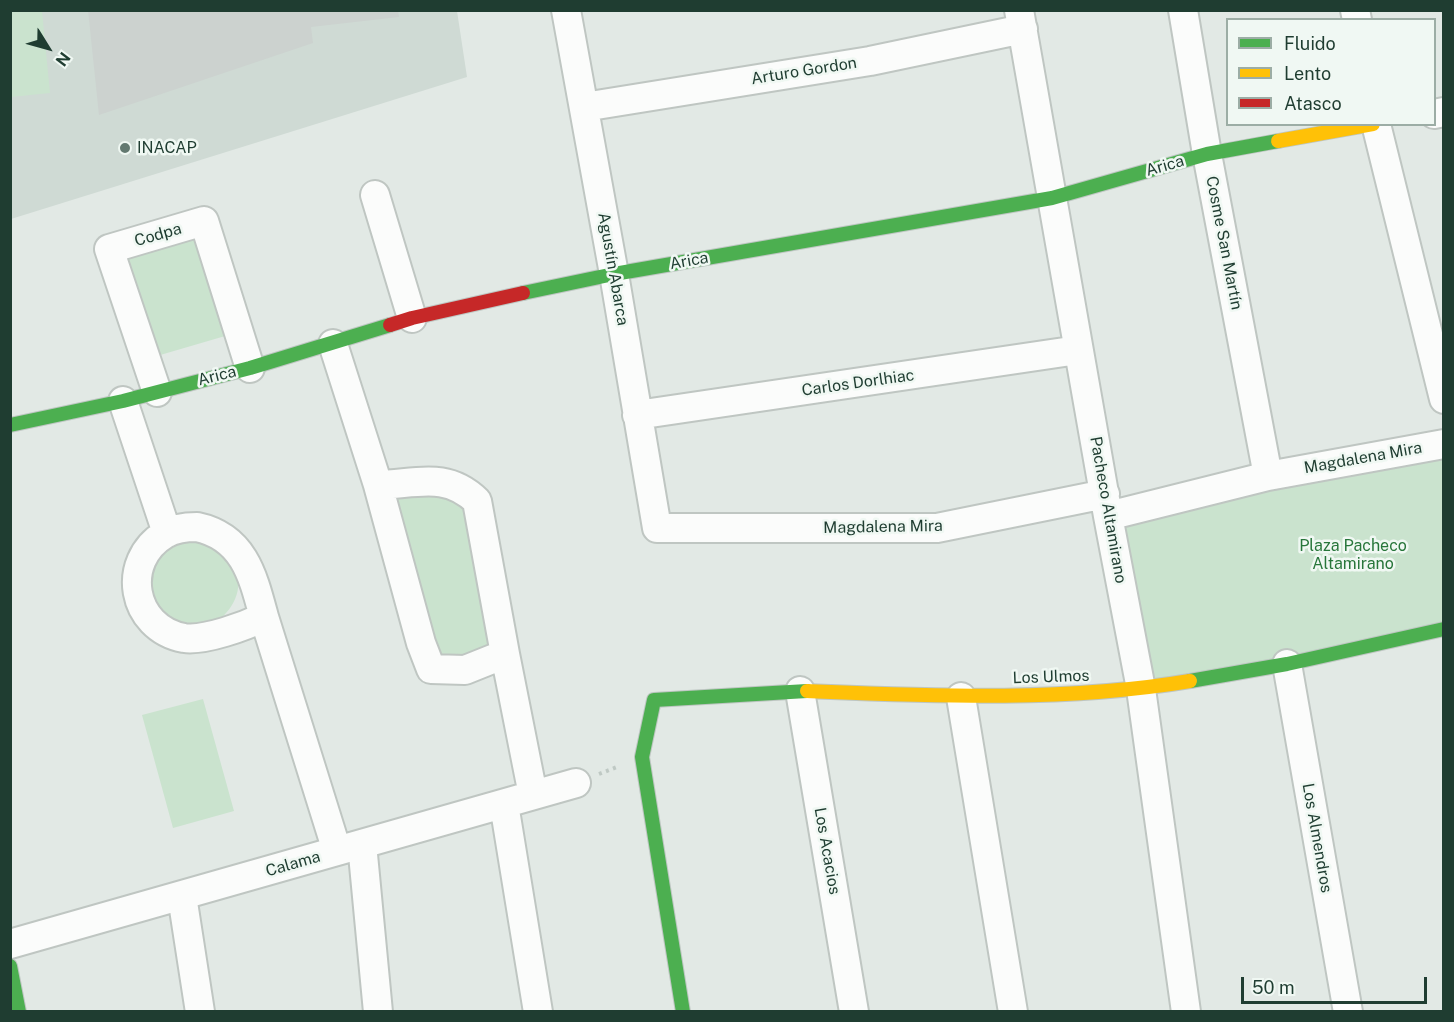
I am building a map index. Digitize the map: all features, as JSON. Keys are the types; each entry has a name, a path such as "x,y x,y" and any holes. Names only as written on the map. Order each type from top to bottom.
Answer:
{"street":[{"name":"Agustín Abarca","path":"566,10 657,528"},
{"name":"Cosme San Martín","path":"1183,10 1207,154 1268,476"},
{"name":"Arturo Gordon","path":"584,107 870,61 1021,20"},
{"name":"Pacheco Altamirano","path":"1021,20 1078,350 1141,689 1186,1011"},
{"name":"Arica","path":"10,425 123,401 250,368 412,318 614,274 1052,198 1207,154 1364,126"},
{"path":"1375,126 1443,399"},
{"path":"375,195 412,318"},
{"name":"Codpa","path":"157,392 109,249 204,221 250,368"},
{"path":"333,344 378,485 431,669 465,670 504,654"},
{"name":"Carlos Dorlhiac","path":"637,415 1078,350"},
{"path":"123,401 166,533"},
{"name":"Magdalena Mira","path":"657,528 937,528 1107,505 1443,444"},
{"path":"378,485 429,480 448,483 466,490 477,501 504,654 533,795"},
{"path":"264,617 240,628 206,636 186,638 166,632 150,620 140,603 136,583 140,563 150,545 166,533 181,528 197,527 212,530 226,538 252,573 264,617 350,848 378,1011"},
{"name":"Los Ulmos","path":"642,757 654,700 800,691 961,697 1141,689 1287,664 1443,628"},
{"name":"Los Almendros","path":"1287,664 1348,1011"},
{"name":"Los Acacios","path":"800,691 854,1011"},
{"path":"961,697 1013,1011"},
{"path":"642,757 683,1011"},
{"name":"Calama","path":"10,944 576,783"},
{"path":"504,804 538,1011"},
{"path":"182,896 200,1011"},
{"path":"10,966 19,1011"}],"path":[{"path":"576,783 642,757"}],"shaded area":[{"name":"INACAP","path":"11,11 457,11 467,77 11,219"}],"green space":[{"path":"10,11 42,11 50,93 11,97"},
{"path":"200,226 232,334 150,358 119,250"},
{"name":"Plaza Pacheco Altamirano","path":"1443,444 1443,628 1141,689 1108,516"},
{"path":"406,488 477,501 492,647 465,670 437,662 392,506 398,494"},
{"path":"183,537 220,546 238,580 237,595 229,609 218,621 204,627 171,624 148,599 149,566"},
{"path":"203,699 234,811 173,828 142,715"}],"building":[{"path":"88,10 398,10 399,17 311,27 313,43 99,115"}],"traffic: fast":[{"path":"523,293 614,274 1052,198 1207,154 1278,141"},
{"path":"10,425 123,401 250,368 390,325"},
{"path":"1190,681 1287,664 1444,629"},
{"path":"683,1012 642,757 654,700 807,691"},
{"path":"10,966 19,1012"}],"traffic: slow":[{"path":"1278,141 1362,126"},
{"path":"807,691 951,696 1047,695 1143,688 1190,681"}],"traffic: jam":[{"path":"390,325 523,293"}],"place":[{"name":"INACAP","path":"125,148"}]}
